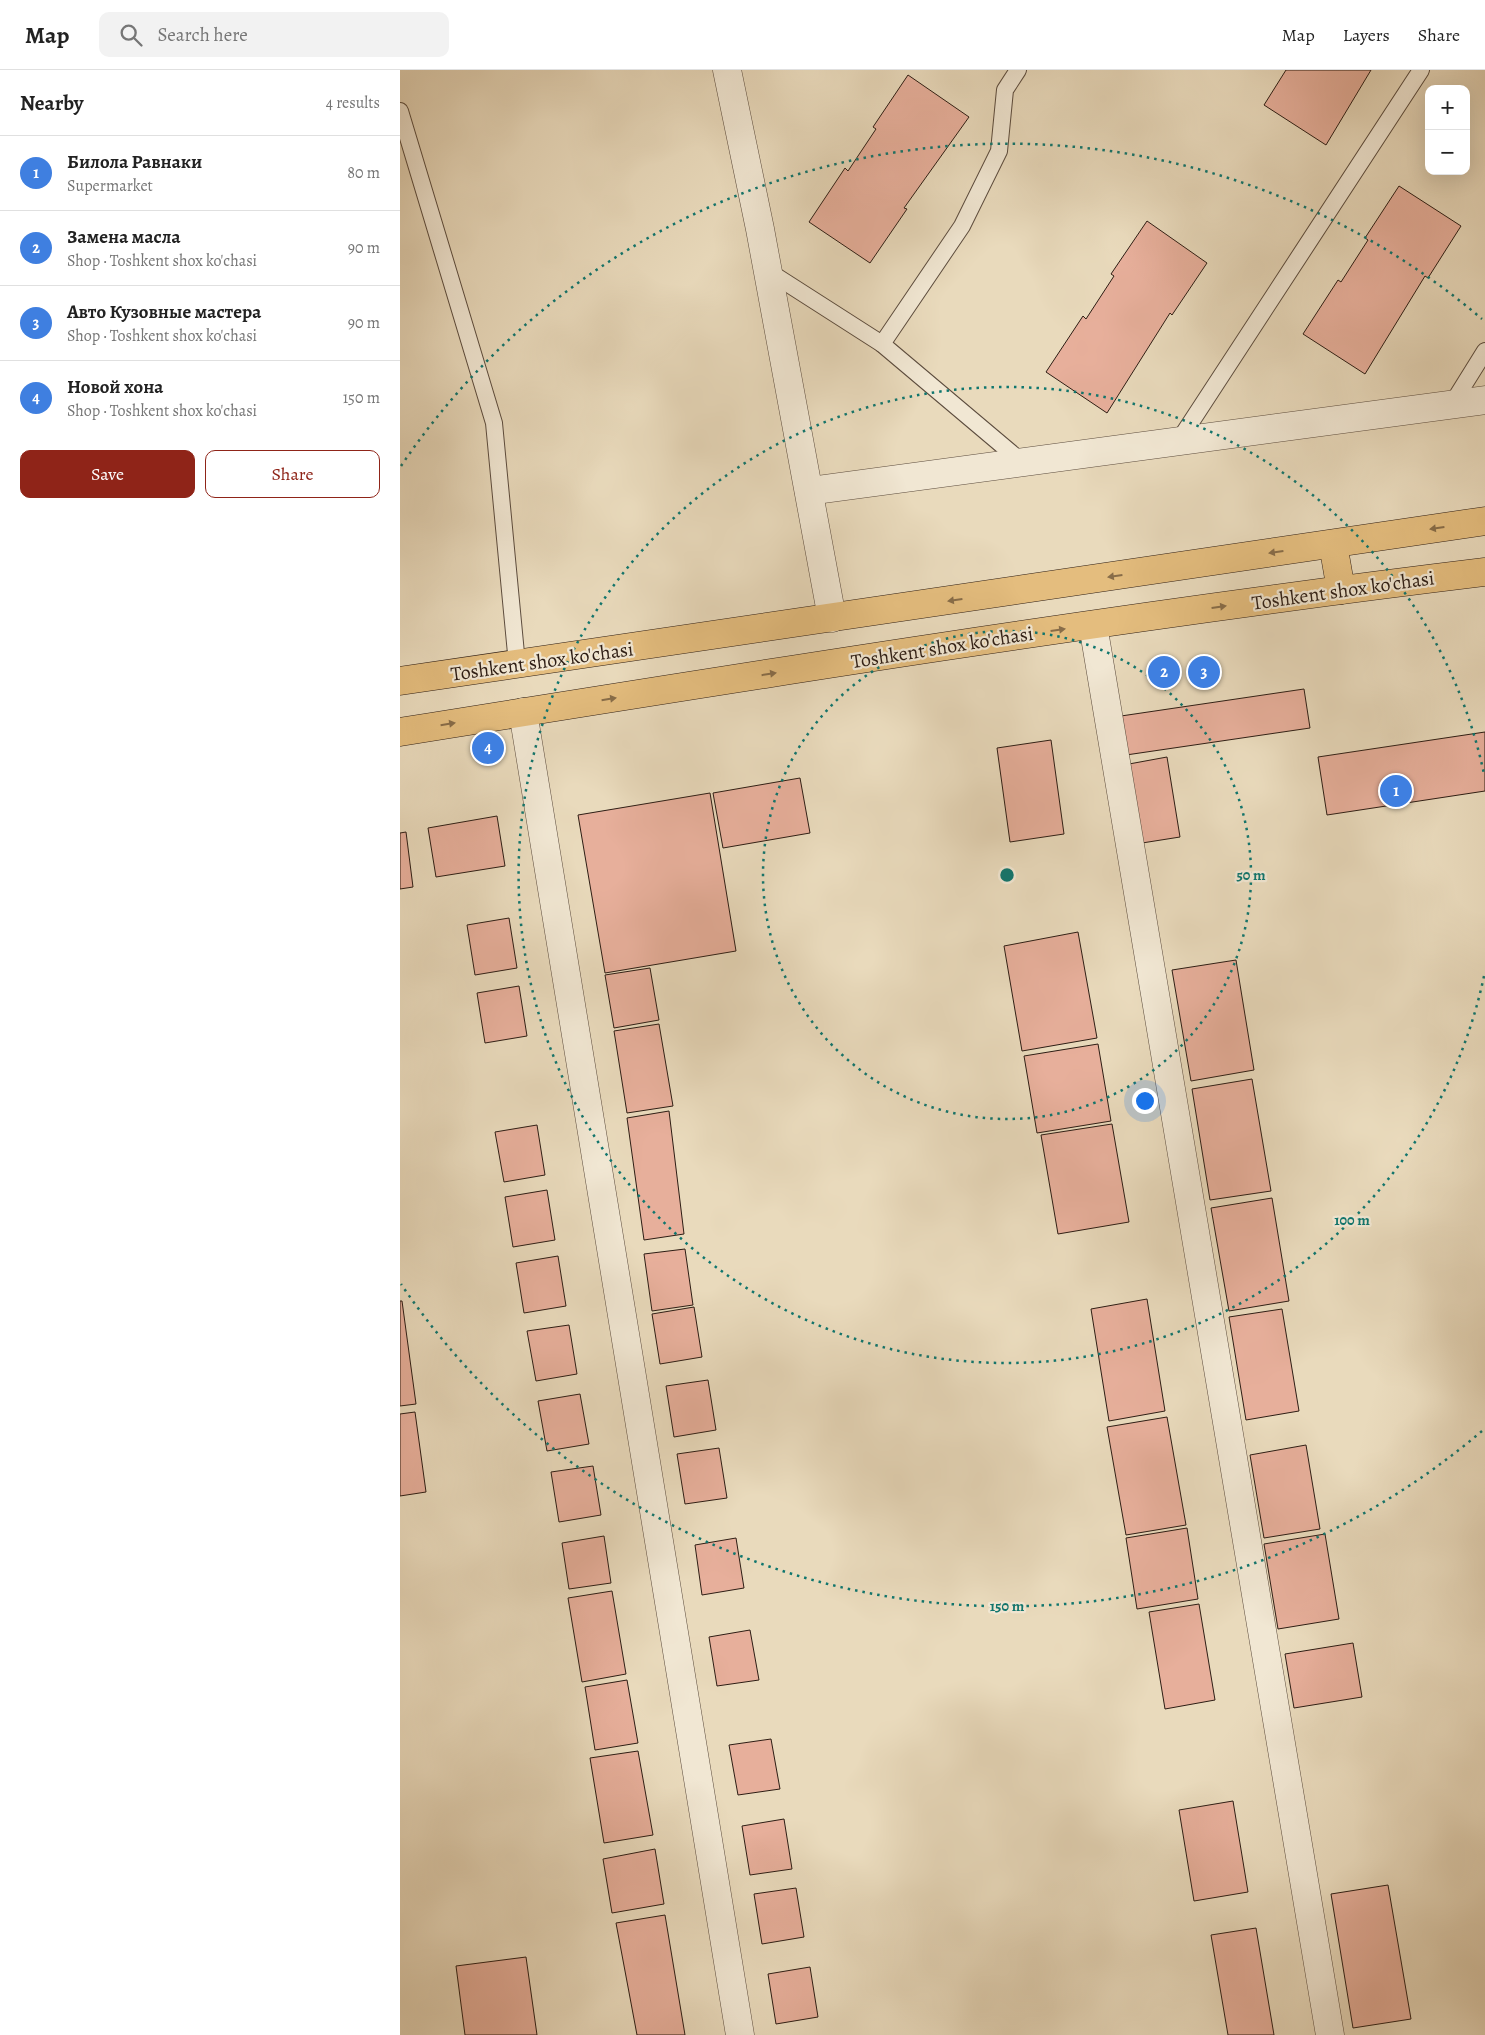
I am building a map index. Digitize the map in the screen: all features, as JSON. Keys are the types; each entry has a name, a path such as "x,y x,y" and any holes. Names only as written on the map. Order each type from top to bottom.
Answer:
{"main road":[{"name":"Toshkent shox ko'chasi","path":"400,681 1485,521"},
{"path":"1333,544 1341,590"},
{"name":"Toshkent shox ko'chasi","path":"400,732 1093,625 1485,572"}],"street":[{"path":"727,70 768,271 832,618"},
{"path":"809,492 1485,400"},
{"path":"1093,625 1330,2035"},
{"path":"523,712 740,2035"}],"lane":[{"path":"882,344 962,226 1000,151 1005,90 1018,70"},
{"path":"1178,442 1421,70"},
{"path":"400,111 494,423 517,664"},
{"path":"768,271 882,344 1022,462"},
{"path":"1452,404 1485,351"}],"building":[{"path":"1286,70 1371,70 1326,145 1264,105"},
{"path":"908,75 969,117 904,208 907,209 870,263 809,222 845,168 848,171 876,129 873,127"},
{"path":"1399,186 1461,226 1428,278 1425,276 1365,374 1303,334 1338,280 1341,282 1368,240 1365,238"},
{"path":"1147,221 1207,263 1172,315 1170,313 1107,413 1046,372 1083,316 1086,319 1114,276 1111,274"},
{"path":"1304,689 1310,728 1126,755 1121,716"},
{"path":"1485,732 1485,791 1327,815 1318,757"},
{"path":"1051,740 1064,834 1010,842 997,748"},
{"path":"1167,757 1180,837 1142,843 1129,764"},
{"path":"800,778 810,833 723,848 713,793"},
{"path":"710,793 736,951 605,973 578,815"},
{"path":"497,816 505,866 436,877 428,828"},
{"path":"406,832 413,887 400,889 400,833"},
{"path":"509,918 517,968 475,975 467,925"},
{"path":"1078,932 1097,1038 1022,1051 1004,946"},
{"path":"1236,960 1254,1070 1191,1081 1172,970"},
{"path":"650,968 659,1020 614,1028 605,975"},
{"path":"519,986 527,1036 485,1043 477,993"},
{"path":"659,1024 673,1106 627,1113 614,1031"},
{"path":"1098,1044 1111,1121 1037,1133 1024,1056"},
{"path":"1252,1079 1271,1191 1210,1200 1192,1089"},
{"path":"669,1111 684,1234 644,1240 627,1118"},
{"path":"1112,1124 1129,1222 1058,1234 1041,1135"},
{"path":"537,1125 545,1175 504,1182 495,1132"},
{"path":"547,1190 555,1240 513,1247 505,1197"},
{"path":"1272,1198 1289,1301 1229,1311 1211,1208"},
{"path":"685,1249 693,1305 652,1311 644,1254"},
{"path":"558,1256 566,1306 524,1313 516,1263"},
{"path":"1147,1299 1165,1411 1109,1421 1091,1309"},
{"path":"400,1301 402,1301 416,1404 400,1406"},
{"path":"694,1307 702,1357 660,1364 652,1314"},
{"path":"1282,1309 1299,1411 1246,1420 1229,1317"},
{"path":"569,1325 577,1374 536,1381 527,1331"},
{"path":"708,1380 716,1430 674,1437 666,1386"},
{"path":"580,1394 589,1444 547,1451 538,1401"},
{"path":"415,1412 426,1492 400,1496 400,1414"},
{"path":"1167,1417 1186,1525 1126,1535 1107,1427"},
{"path":"1306,1445 1320,1529 1264,1538 1250,1455"},
{"path":"719,1448 727,1498 685,1504 677,1454"},
{"path":"593,1466 601,1515 559,1522 551,1472"},
{"path":"1187,1528 1198,1599 1137,1609 1126,1538"},
{"path":"1325,1534 1339,1619 1278,1629 1264,1544"},
{"path":"604,1536 611,1583 569,1589 562,1543"},
{"path":"736,1538 744,1588 702,1595 695,1545"},
{"path":"612,1591 626,1674 582,1682 568,1598"},
{"path":"1199,1604 1215,1700 1165,1709 1149,1612"},
{"path":"750,1630 759,1680 717,1686 709,1637"},
{"path":"1353,1643 1362,1697 1294,1708 1285,1654"},
{"path":"627,1680 638,1743 595,1750 585,1687"},
{"path":"771,1739 780,1789 738,1795 729,1745"},
{"path":"638,1751 653,1835 604,1843 590,1758"},
{"path":"1233,1801 1248,1892 1194,1901 1179,1810"},
{"path":"784,1819 792,1869 750,1875 742,1826"},
{"path":"655,1849 664,1904 612,1913 603,1859"},
{"path":"1388,1885 1411,2019 1353,2028 1331,1894"},
{"path":"796,1888 804,1937 762,1944 754,1894"},
{"path":"665,1915 685,2035 637,2035 616,1923"},
{"path":"1256,1928 1274,2035 1228,2035 1211,1935"},
{"path":"526,1957 537,2035 465,2035 456,1966"},
{"path":"810,1967 818,2017 776,2024 768,1974"}],"place":[{"name":"Замена масла","path":"1164,672"},
{"name":"Авто Кузовные мастера","path":"1204,672"},
{"name":"Новой хона","path":"488,748"},
{"name":"Билола Равнаки","path":"1396,791"}]}
